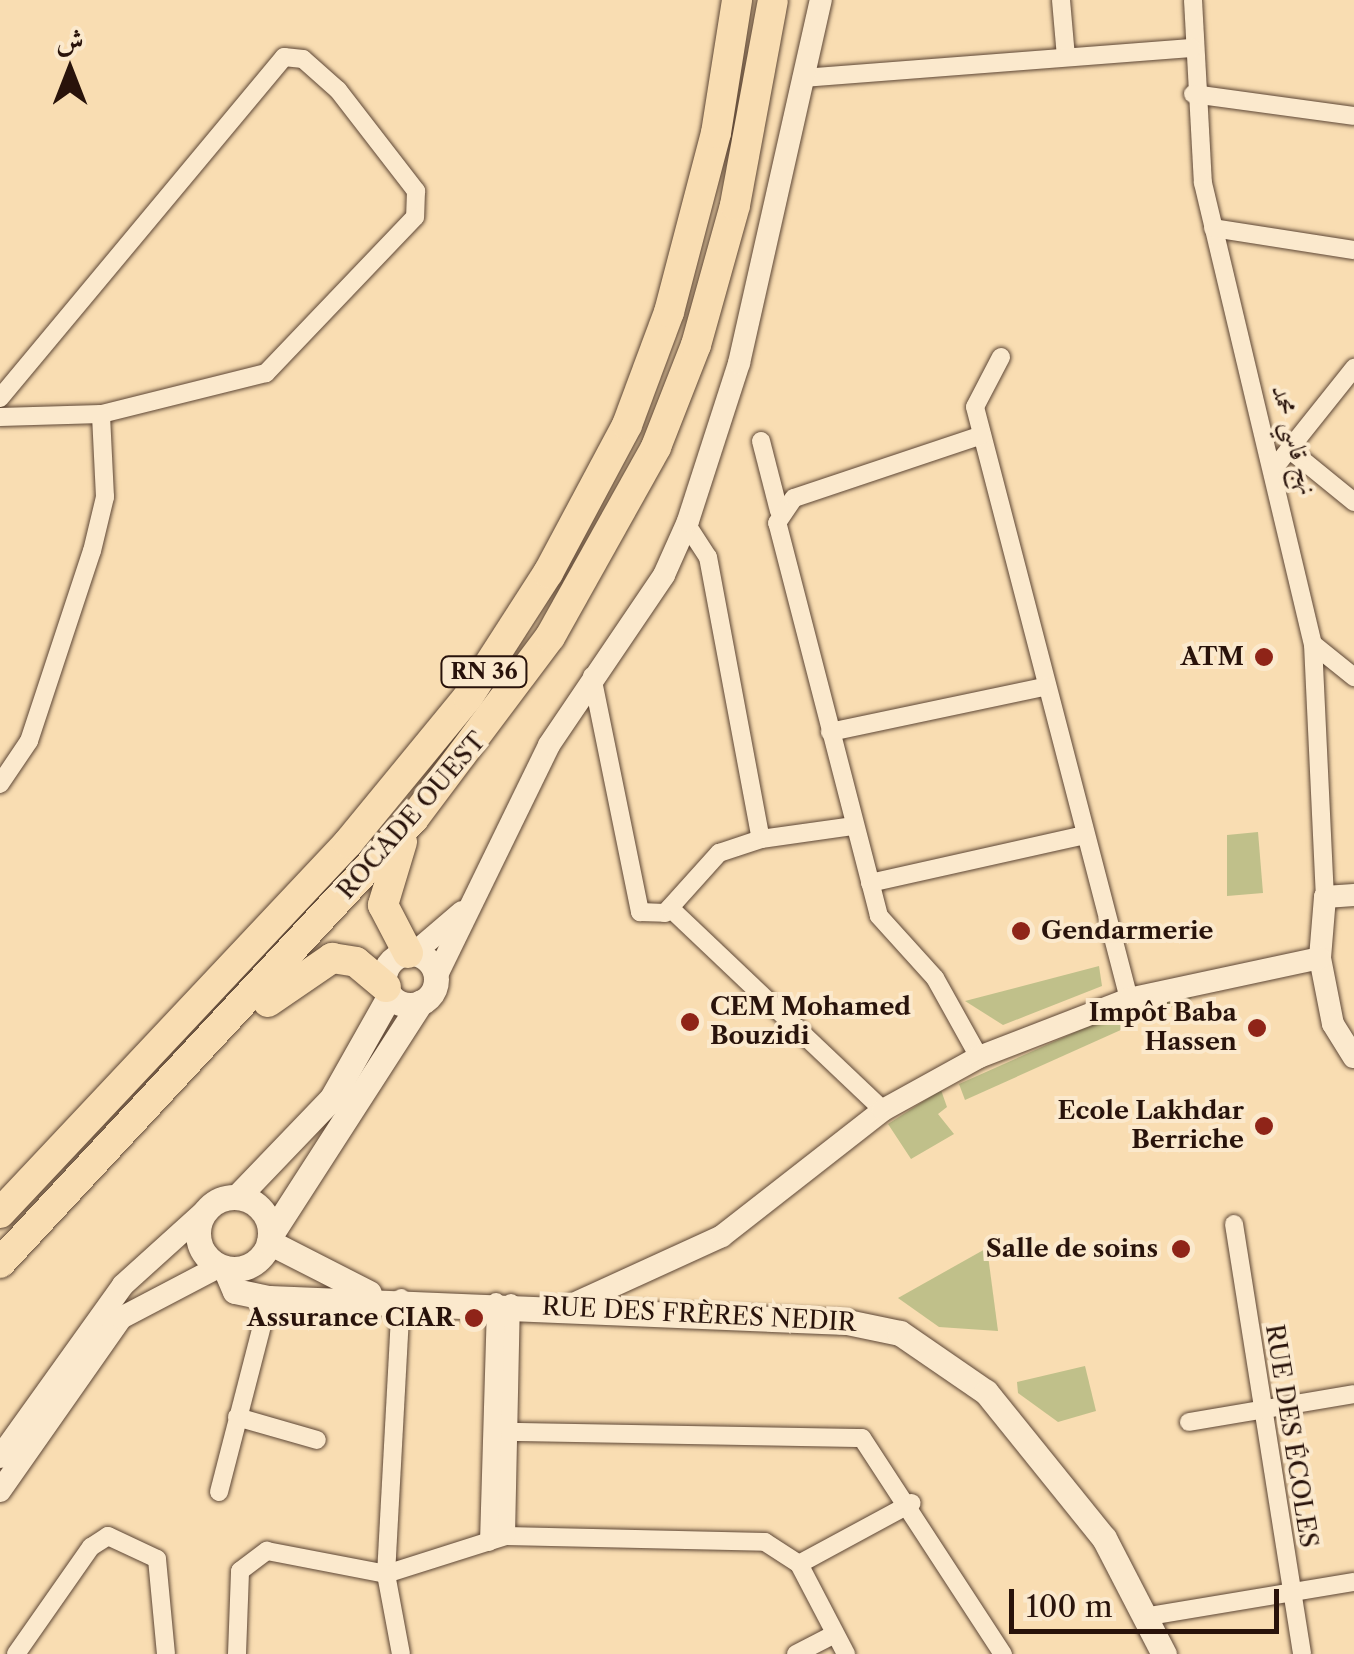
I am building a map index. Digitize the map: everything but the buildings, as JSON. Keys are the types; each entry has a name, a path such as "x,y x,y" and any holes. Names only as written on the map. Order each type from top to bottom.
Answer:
{"highway":[{"name":"ROCADE OUEST","path":"0,1212 348,844 468,696 548,573 612,458 664,326 716,134 737,0"},
{"name":"ROCADE OUEST","path":"0,1263 414,818 526,676 656,447 723,253 773,0"},
{"path":"411,953 390,930 383,892 414,818"},
{"path":"230,1020 332,958 356,962 388,991"}],"main road":[{"path":"411,953 436,976 270,1238 247,1266 222,1267 199,1242 205,1210 238,1196 332,1098 388,991 388,965 411,953"},
{"path":"388,991 420,1002"},
{"path":"238,1196 266,1214 270,1238"},
{"name":"RUE DES FRÈRES NEDIR","path":"270,1238 373,1295"},
{"name":"RUE DES FRÈRES NEDIR","path":"222,1267 235,1292 269,1298 373,1295 847,1322 900,1333 986,1392 1104,1538 1150,1616 1164,1654"}],"street":[{"path":"436,976 592,676 664,575 687,525 739,363 821,0"},
{"path":"1061,0 1066,58"},
{"name":"نهج قاسي محمد","path":"1192,0 1193,94 1214,228 1275,467 1313,644 1325,897"},
{"path":"802,78 1192,48"},
{"path":"0,398 284,57 298,56 376,132 416,192 416,217 266,373 102,414 0,416"},
{"path":"1193,94 1354,116"},
{"path":"1214,228 1354,250"},
{"path":"1001,357 978,392 982,435 1080,836 1130,999"},
{"path":"1275,467 1354,368"},
{"path":"0,784 28,741 92,552 105,497 102,414"},
{"path":"779,512 794,498 982,435"},
{"path":"761,441 830,732 879,916 935,978 979,1057"},
{"path":"1290,449 1354,502"},
{"path":"687,525 708,557 761,839"},
{"path":"1313,644 1354,677"},
{"path":"592,676 634,903 653,915 670,908 719,853 761,839 854,826"},
{"path":"830,732 1044,687"},
{"path":"870,883 1080,836"},
{"path":"1354,895 1325,897 1320,958 1334,1024 1354,1058"},
{"path":"411,953 474,898"},
{"path":"670,908 883,1110"},
{"path":"568,1307 654,1273 794,1185 883,1110 979,1057 1130,999 1320,958"},
{"path":"0,1456 112,1298 205,1210"},
{"name":"RUE DES ÉCOLES","path":"1234,1224 1259,1411 1302,1654"},
{"path":"0,1491 121,1318 155,1292 222,1267"},
{"path":"638,1312 654,1273"},
{"path":"219,1492 269,1298"},
{"path":"401,1298 386,1574 402,1654"},
{"path":"497,1539 514,1432 504,1303"},
{"path":"497,1539 504,1303"},
{"path":"1189,1422 1354,1394"},
{"path":"237,1417 316,1440"},
{"path":"514,1432 862,1438 912,1503 1003,1654"},
{"path":"799,1564 912,1503"},
{"path":"16,1654 91,1546 108,1536 162,1569 166,1654"},
{"path":"237,1654 240,1572 249,1556 267,1551 386,1574 497,1539 764,1542 799,1564 846,1654"},
{"path":"1150,1616 1292,1598 1354,1582"},
{"path":"796,1654 833,1634"}],"green space":[{"path":"1258,832 1263,893 1227,896 1227,835"},
{"path":"1099,966 1102,986 1003,1025 965,1001"},
{"path":"1189,994 1192,998 965,1100 959,1084 1125,1010"},
{"path":"941,1090 947,1107 938,1114 954,1134 911,1159 888,1124"},
{"path":"987,1248 998,1331 939,1327 898,1298"},
{"path":"1085,1366 1096,1411 1058,1422 1018,1393 1017,1382"}],"place":[{"name":"ATM","path":"1264,657"},
{"name":"Gendarmerie","path":"1021,931"},
{"name":"CEM Mohamed Bouzidi","path":"690,1022"},
{"name":"Impôt Baba Hassen","path":"1257,1028"},
{"name":"Ecole Lakhdar Berriche","path":"1264,1126"},
{"name":"Salle de soins","path":"1181,1249"},
{"name":"Assurance CIAR","path":"474,1318"}]}
